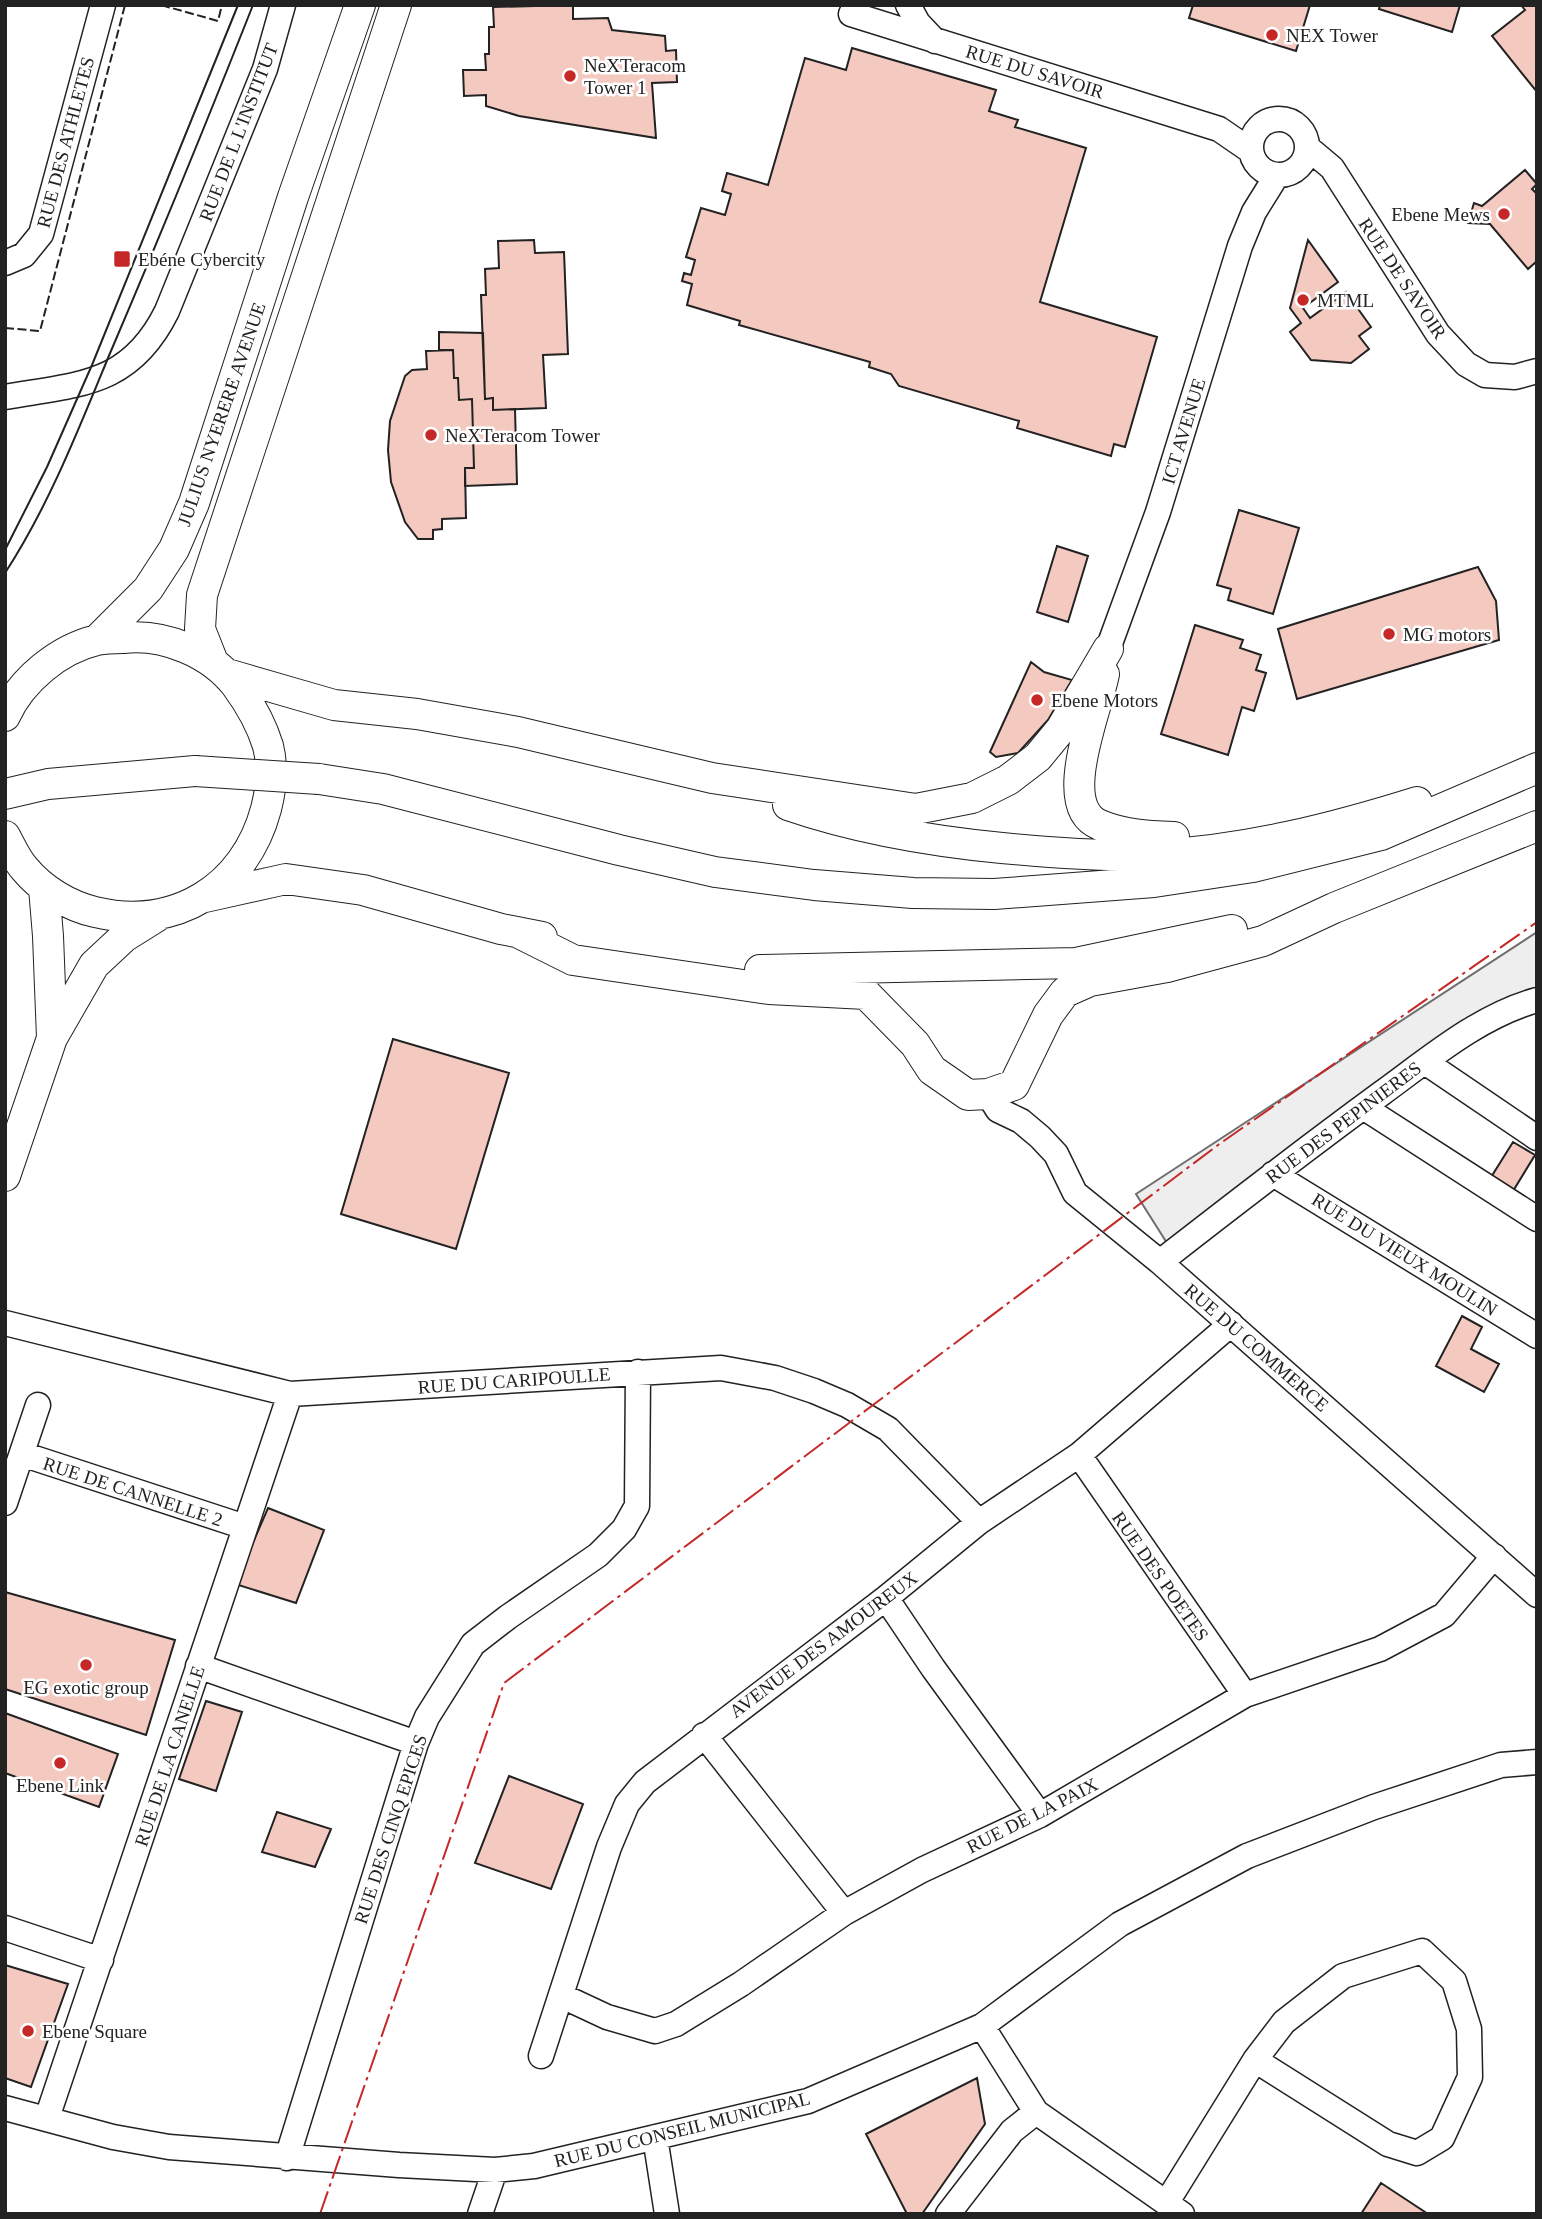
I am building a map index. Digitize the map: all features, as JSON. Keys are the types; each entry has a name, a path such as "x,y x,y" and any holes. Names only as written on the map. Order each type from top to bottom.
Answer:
{"main road":[{"name":"JULIUS NYERERE AVENUE","path":"96,640 148,589 174,549 194,503 293,197 359,5"},
{"name":"JULIUS NYERERE AVENUE","path":"24,875 79,908 119,917 159,915 183,908 205,897 237,869 260,832 271,791 268,748 253,708 220,668 200,629 202,595 396,5"},
{"name":"JULIUS NYERERE AVENUE","path":"5,716 25,685 45,666 70,650 96,640 137,636 177,643 220,668"},
{"path":"220,668 334,705 417,714 518,732 712,779 916,809 972,797 1008,780 1038,757 1061,729 1108,649"},
{"path":"1108,649 1081,762 1079,792 1082,805 1098,825 1146,836 1192,837 1282,826 1331,828"},
{"path":"712,779 837,822 898,835 1077,855 1158,855 1331,828 1486,779 1536,768"},
{"path":"5,794 48,784 195,771 319,779 383,789 434,804 715,872 827,886 913,893 994,894 1154,882 1253,867 1381,835 1536,768"},
{"path":"521,934 573,960 769,989 866,994 915,1044 932,1070 968,1095 988,1094 1014,1085 1048,1015 1065,992 1090,981 1167,967 1263,941 1334,908 1537,826"},
{"name":"JULIUS NYERERE AVENUE","path":"5,836 48,936 52,1038"},
{"path":"205,897 286,878 363,890 521,934 758,971 1076,963 1334,908"},
{"name":"JULIUS NYERERE AVENUE","path":"5,1176 52,1038 94,965 124,937 159,915"}],"street":[{"name":"RUE DES ATHLETES","path":"5,263 24,256 41,234 103,5"},
{"name":"RUE DE L L'INSTITUT","path":"5,397 100,379 139,353 156,333 265,69 283,5"},
{"path":"908,5 918,23 936,41"},
{"name":"RUE DU SAVOIR","path":"854,9 936,41 1219,129 1252,155"},
{"path":"1277,119 1295,123 1301,129 1307,146 1302,164 1286,173 1260,168 1252,155 1255,133 1261,125 1268,120 1277,119"},
{"name":"RUE DU SAVOIR","path":"1219,129 1261,125"},
{"name":"RUE DE SAVOIR","path":"1307,146 1332,168 1438,334 1466,364 1485,376 1515,377 1537,371"},
{"name":"ICT AVENUE","path":"1108,649 1158,512 1240,246 1254,212 1258,183 1252,155"},
{"name":"RUE DE SAVOIR","path":"1286,173 1322,181 1348,196"},
{"name":"ICT AVENUE","path":"1254,212 1286,173"},
{"name":"RUE DES PEPINIERES","path":"1160,1262 1273,1174 1425,1062 1479,1025 1522,1004 1537,1000"},
{"path":"1425,1062 1537,1138"},
{"name":"RUE DU COMMERCE","path":"988,1094 998,1110 1021,1121 1056,1154 1075,1193 1160,1262 1537,1595"},
{"path":"1363,1107 1537,1219"},
{"name":"RUE DU VIEUX MOULIN","path":"1273,1174 1537,1336"},
{"name":"RUE DU CARIPOULLE","path":"5,1323 290,1394 721,1368 775,1378 847,1405 888,1429 979,1522"},
{"name":"AVENUE DES AMOUREUX","path":"541,2056 609,1847 627,1804 645,1782 886,1598 979,1522 1079,1455 1231,1324"},
{"name":"RUE DES CINQ EPICES","path":"287,2158 416,1743 427,1717 473,1644 598,1555 624,1529 638,1506 638,1372"},
{"name":"RUE DE LA CANELLE","path":"47,2119 290,1394"},
{"path":"5,1503 38,1405"},
{"name":"RUE DE CANNELLE 2","path":"22,1454 245,1527"},
{"name":"RUE DES POETES","path":"1079,1455 1245,1695"},
{"name":"RUE DE LA PAIX","path":"562,1996 607,2017 655,2031 676,2024 844,1913 922,1870 1040,1815 1245,1695 1380,1649 1444,1615 1494,1556"},
{"path":"886,1598 933,1668 1040,1815"},
{"path":"198,1666 416,1743"},
{"path":"704,1735 844,1913"},
{"name":"RUE DU CONSEIL MUNICIPAL","path":"5,2108 113,2137 169,2147 287,2158 495,2170 534,2166 808,2101 982,2026 1121,1924 1247,1856 1374,1807 1488,1769 1501,1765 1537,1762"},
{"path":"5,1928 101,1961"},
{"path":"982,2026 1036,2112 1174,2208 1255,2060 1284,2022 1343,1976 1422,1951 1454,1981 1469,2029 1470,2077 1442,2138 1417,2153 1388,2144 1255,2060"},
{"path":"948,2214 1013,2131 1036,2112"},
{"path":"654,2137 667,2214"},
{"path":"480,2214 495,2170"}],"shaded area":[{"path":"1537,932 1537,990 1167,1243 1136,1194"}],"building":[{"name":"NeXTeracom Tower 1","path":"573,5 573,19 608,18 612,30 665,36 666,51 676,50 677,82 652,83 656,138 519,116 486,106 486,95 464,96 463,70 486,70 485,54 489,54 489,27 494,27 493,7"},
{"name":"NEX Tower","path":"1193,5 1310,5 1296,51 1189,18"},
{"path":"1380,5 1460,5 1452,32 1379,9"},
{"path":"1521,5 1537,5 1537,92 1492,36 1525,10"},
{"path":"852,48 996,90 989,111 1018,120 1015,127 1086,148 1040,302 1157,337 1125,447 1114,444 1111,456 1017,428 1019,421 899,386 891,374 869,367 870,362 739,325 740,321 687,305 692,284 682,281 684,273 691,275 695,260 686,257 701,208 725,215 731,194 722,191 727,173 768,185 805,58 846,70"},
{"name":"Ebene Mews","path":"1525,170 1537,184 1532,189 1537,194 1537,261 1528,269 1490,224 1468,223 1474,203 1482,206"},
{"path":"534,240 535,253 564,252 568,354 543,355 546,408 493,410 493,398 485,399 481,295 486,295 485,269 499,268 498,241"},
{"name":"MTML","path":"1308,240 1338,282 1303,308 1310,318 1346,292 1371,327 1359,336 1369,349 1351,363 1311,360 1290,332 1301,323 1290,308"},
{"path":"439,332 483,333 485,399 493,398 493,410 515,409 517,484 465,486 465,468 474,468 472,399 459,400 458,378 454,378 453,350 439,350"},
{"name":"NeXTeracom Tower","path":"453,350 454,378 458,378 459,400 472,399 474,468 465,468 466,518 442,519 442,529 433,530 433,539 418,539 405,522 391,482 388,450 390,421 405,376 412,370 427,369 426,351"},
{"path":"1239,510 1299,528 1273,614 1228,600 1231,589 1217,585"},
{"path":"1057,546 1088,556 1068,622 1037,612"},
{"name":"MG motors","path":"1478,567 1496,601 1499,640 1297,699 1278,629"},
{"path":"1195,625 1243,640 1240,648 1261,655 1256,670 1266,673 1254,711 1242,707 1228,755 1161,734"},
{"name":"Ebene Motors","path":"1031,662 1044,672 1072,680 1048,720 1018,753 996,757 990,752"},
{"path":"393,1039 509,1073 456,1249 341,1214"},
{"path":"1513,1142 1535,1155 1510,1196 1488,1182"},
{"path":"1462,1316 1482,1327 1471,1349 1499,1364 1484,1392 1436,1366"},
{"path":"268,1508 324,1530 296,1603 235,1584"},
{"name":"EG exotic group","path":"5,1592 175,1640 146,1735 5,1689"},
{"path":"206,1701 242,1712 216,1791 179,1779"},
{"name":"Ebene Link","path":"5,1713 118,1754 99,1807 5,1773"},
{"path":"509,1776 583,1804 551,1889 475,1863"},
{"path":"277,1812 331,1829 315,1867 262,1852"},
{"name":"Ebene Square","path":"5,1965 68,1984 31,2087 5,2078"},
{"path":"977,2078 985,2124 922,2214 907,2214 866,2134"},
{"path":"1381,2183 1428,2214 1361,2214"}],"tram line":[{"path":"5,550 47,467 92,365 238,5"},
{"path":"5,573 35,522 74,441 253,5"}],"fence":[{"path":"5,328 40,331 125,5"},
{"path":"161,5 218,21 222,5"}],"power":[{"path":"320,2214 504,1683 1218,1145 1537,922"}],"place":[{"name":"NEX Tower","path":"1272,35"},
{"name":"NeXTeracom Tower 1","path":"570,76"},
{"name":"Ebene Mews","path":"1504,214"},
{"name":"Ebéne Cybercity","path":"122,259"},
{"name":"MTML","path":"1303,300"},
{"name":"NeXTeracom Tower","path":"431,435"},
{"name":"MG motors","path":"1389,634"},
{"name":"Ebene Motors","path":"1037,700"},
{"name":"EG exotic group","path":"86,1665"},
{"name":"Ebene Link","path":"60,1763"},
{"name":"Ebene Square","path":"28,2031"}]}
